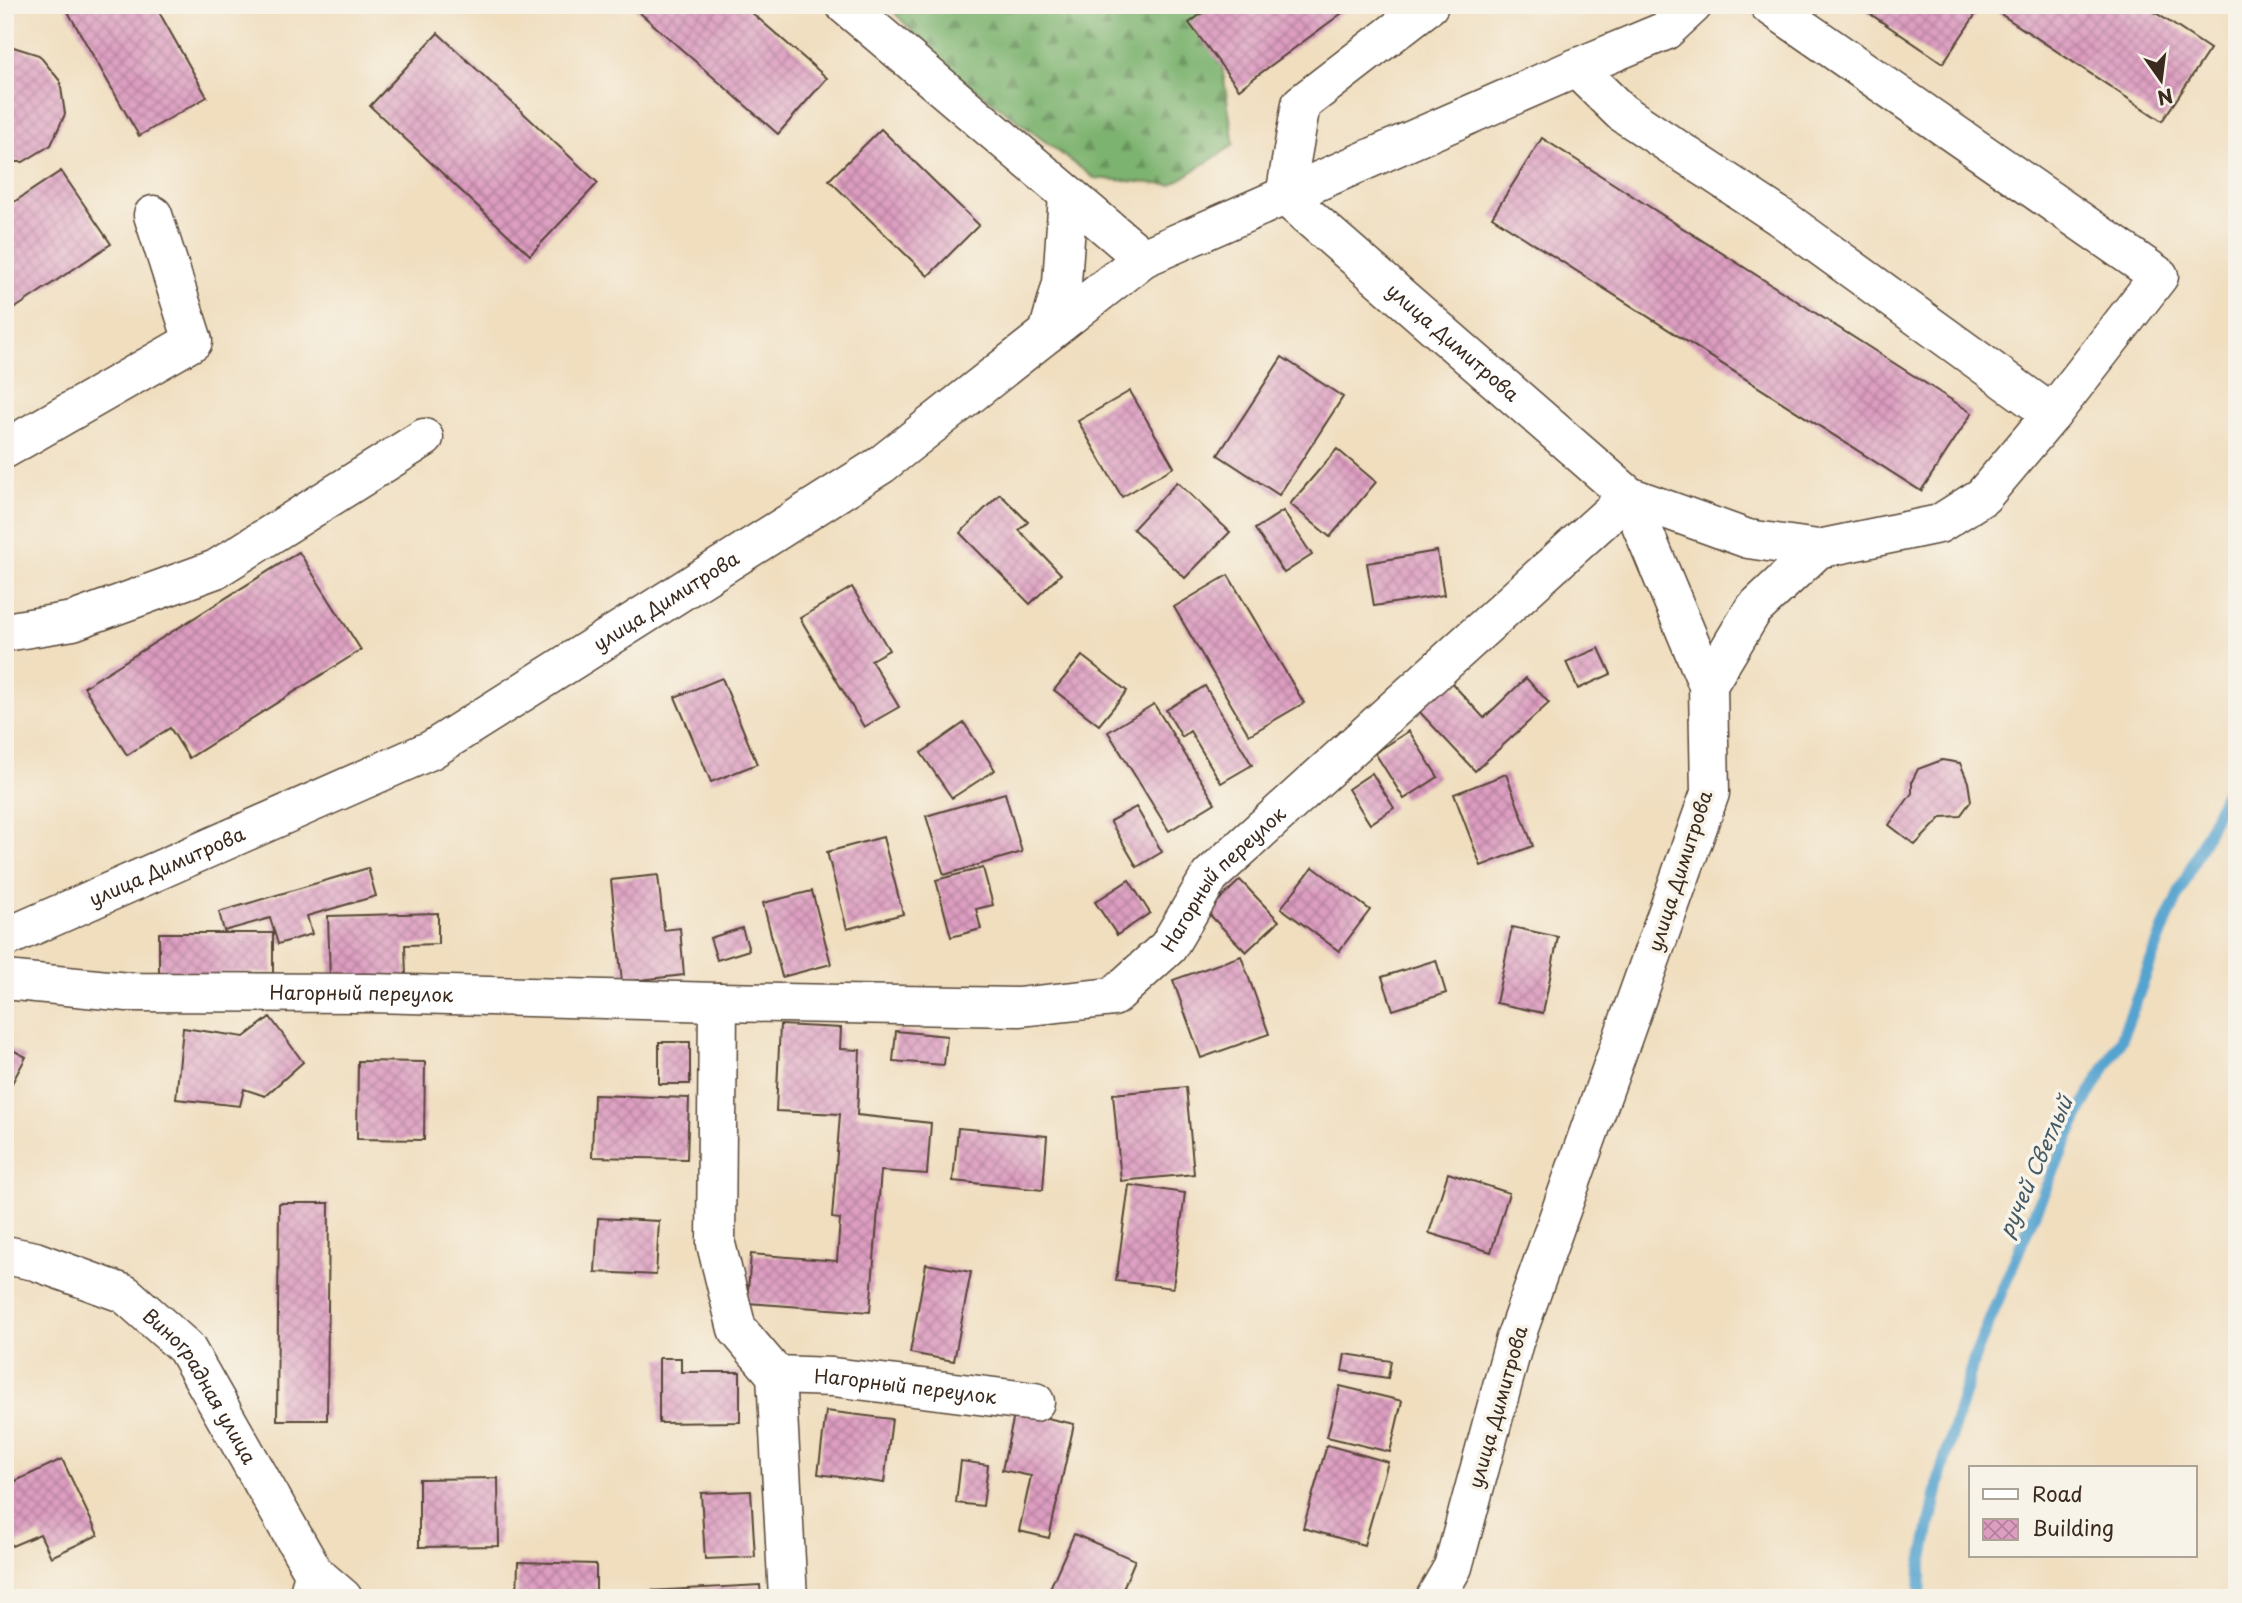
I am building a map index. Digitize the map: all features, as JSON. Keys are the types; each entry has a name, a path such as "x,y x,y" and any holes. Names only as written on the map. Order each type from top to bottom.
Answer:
{"street":[{"path":"845,5 1143,258"},
{"path":"1285,196 1301,104 1429,5"},
{"name":"улица Димитрова","path":"5,938 430,750 881,465 1143,258 1665,31 1693,5"},
{"path":"1629,496 1748,538 1818,549 1939,524 1983,496 2052,414 2159,276 1769,5"},
{"path":"1576,68 1620,112 1780,217 2052,414"},
{"path":"1048,334 1062,283 1068,195"},
{"name":"улица Димитрова","path":"1285,196 1629,496 1708,685 1710,793 1514,1342 1453,1567 1435,1598"},
{"path":"5,449 193,341 153,215"},
{"path":"5,632 73,621 216,569 424,438"},
{"name":"Нагорный переулок","path":"5,980 128,992 370,993 1019,1007 1114,997 1168,947 1210,876 1629,496"},
{"path":"1708,685 1753,610 1818,549"},
{"path":"718,1002 716,1244 737,1329 776,1375 788,1598"},
{"name":"Виноградная улица","path":"5,1255 35,1261 125,1294 186,1348 311,1585 343,1598"},
{"name":"Нагорный переулок","path":"776,1375 833,1377 1035,1402"}],"green space":[{"path":"887,5 1198,5 1222,66 1234,145 1171,185 1094,178 951,71"}],"building":[{"path":"64,5 155,5 207,97 139,136"},
{"path":"631,5 743,5 827,78 778,134"},
{"path":"1213,5 1353,5 1239,89 1189,23"},
{"path":"1857,5 1982,5 1943,63"},
{"path":"1987,5 2144,5 2210,49 2162,121"},
{"path":"438,33 598,183 530,255 370,106"},
{"path":"7,45 39,55 60,81 65,114 51,145 23,162 5,162"},
{"path":"881,129 979,225 928,276 829,180"},
{"path":"1542,138 1972,413 1921,491 1492,217"},
{"path":"61,171 111,244 5,315 5,208"},
{"path":"1282,357 1343,397 1279,495 1218,455"},
{"path":"1130,391 1174,467 1122,497 1078,421"},
{"path":"1337,449 1376,482 1330,537 1290,504"},
{"path":"1177,482 1230,532 1185,578 1133,529"},
{"path":"1000,494 1028,522 1019,530 1061,574 1030,604 960,533"},
{"path":"1283,511 1312,555 1284,573 1255,529"},
{"path":"1437,551 1444,595 1374,606 1367,563"},
{"path":"299,552 361,650 189,758 170,728 127,755 84,687"},
{"path":"1228,575 1304,703 1249,735 1174,607"},
{"path":"852,587 889,650 871,660 899,707 864,727 800,618"},
{"path":"1599,648 1611,674 1578,689 1566,662"},
{"path":"1082,656 1127,691 1099,725 1054,690"},
{"path":"722,678 757,764 711,782 675,697"},
{"path":"1526,678 1549,703 1475,771 1416,708 1448,679 1484,718"},
{"path":"1205,686 1252,765 1221,783 1190,731 1182,737 1166,710"},
{"path":"1154,704 1215,803 1169,831 1108,732"},
{"path":"964,723 995,770 952,798 921,753"},
{"path":"1409,731 1438,777 1404,799 1375,753"},
{"path":"1942,760 1960,763 1968,782 1971,801 1960,816 1942,817 1915,845 1889,825 1912,793 1912,781 1918,769"},
{"path":"1372,773 1394,808 1370,824 1348,789"},
{"path":"1506,774 1533,846 1481,866 1454,794"},
{"path":"1005,793 1022,852 944,875 926,816"},
{"path":"1136,807 1162,852 1137,867 1110,821"},
{"path":"883,837 903,914 847,929 827,852"},
{"path":"1313,867 1370,910 1339,951 1281,908"},
{"path":"368,868 376,896 307,916 312,934 278,944 270,918 224,931 219,912"},
{"path":"983,868 993,905 976,909 981,929 951,937 936,880"},
{"path":"658,875 664,930 680,928 684,975 622,982 611,880"},
{"path":"1129,880 1150,913 1117,935 1095,902"},
{"path":"1240,880 1279,921 1246,952 1207,912"},
{"path":"812,891 831,964 782,977 763,903"},
{"path":"438,913 438,944 405,945 406,977 330,979 328,916"},
{"path":"1512,927 1558,937 1543,1013 1496,1003"},
{"path":"742,928 749,950 717,960 710,938"},
{"path":"159,933 273,933 273,973 227,973 227,984 159,984"},
{"path":"1241,956 1269,1034 1201,1058 1173,980"},
{"path":"1436,960 1446,993 1393,1010 1382,977"},
{"path":"270,1017 303,1062 265,1096 244,1089 240,1106 176,1099 183,1028 244,1037"},
{"path":"780,1025 841,1028 840,1049 860,1050 857,1115 931,1123 927,1174 881,1171 870,1312 747,1303 751,1254 837,1261 840,1219 832,1218 840,1114 776,1111"},
{"path":"896,1031 947,1036 944,1065 893,1061"},
{"path":"659,1042 690,1042 690,1084 659,1084"},
{"path":"5,1046 26,1057 5,1096"},
{"path":"358,1061 425,1062 424,1140 357,1139"},
{"path":"1186,1087 1194,1174 1121,1181 1113,1094"},
{"path":"594,1095 689,1098 687,1159 592,1157"},
{"path":"958,1128 1047,1136 1043,1190 953,1181"},
{"path":"1448,1173 1509,1193 1491,1252 1429,1233"},
{"path":"1129,1185 1185,1193 1173,1288 1116,1281"},
{"path":"279,1203 329,1203 327,1420 277,1420"},
{"path":"598,1218 659,1221 656,1275 595,1272"},
{"path":"926,1264 971,1272 954,1361 910,1353"},
{"path":"1345,1354 1391,1361 1388,1378 1342,1371"},
{"path":"659,1358 681,1358 681,1372 740,1372 740,1422 659,1423"},
{"path":"1340,1386 1402,1401 1390,1452 1327,1437"},
{"path":"826,1411 892,1419 884,1483 818,1474"},
{"path":"1015,1411 1074,1424 1049,1538 1019,1531 1031,1476 1002,1470"},
{"path":"1327,1445 1388,1462 1364,1545 1303,1528"},
{"path":"62,1459 98,1535 51,1557 40,1534 12,1546 5,1533 5,1486"},
{"path":"961,1461 988,1465 983,1506 956,1503"},
{"path":"498,1478 499,1546 419,1547 419,1479"},
{"path":"751,1491 755,1557 705,1559 701,1493"},
{"path":"1074,1534 1135,1560 1119,1598 1046,1597"},
{"path":"518,1562 596,1564 596,1598 517,1598"},
{"path":"760,1585 761,1598 649,1598 649,1591"}],"waterway":[{"name":"ручей Светлый","path":"1920,1598 1921,1568 1940,1476 1975,1356 2081,1109 2121,1040 2166,922 2237,768"}]}
